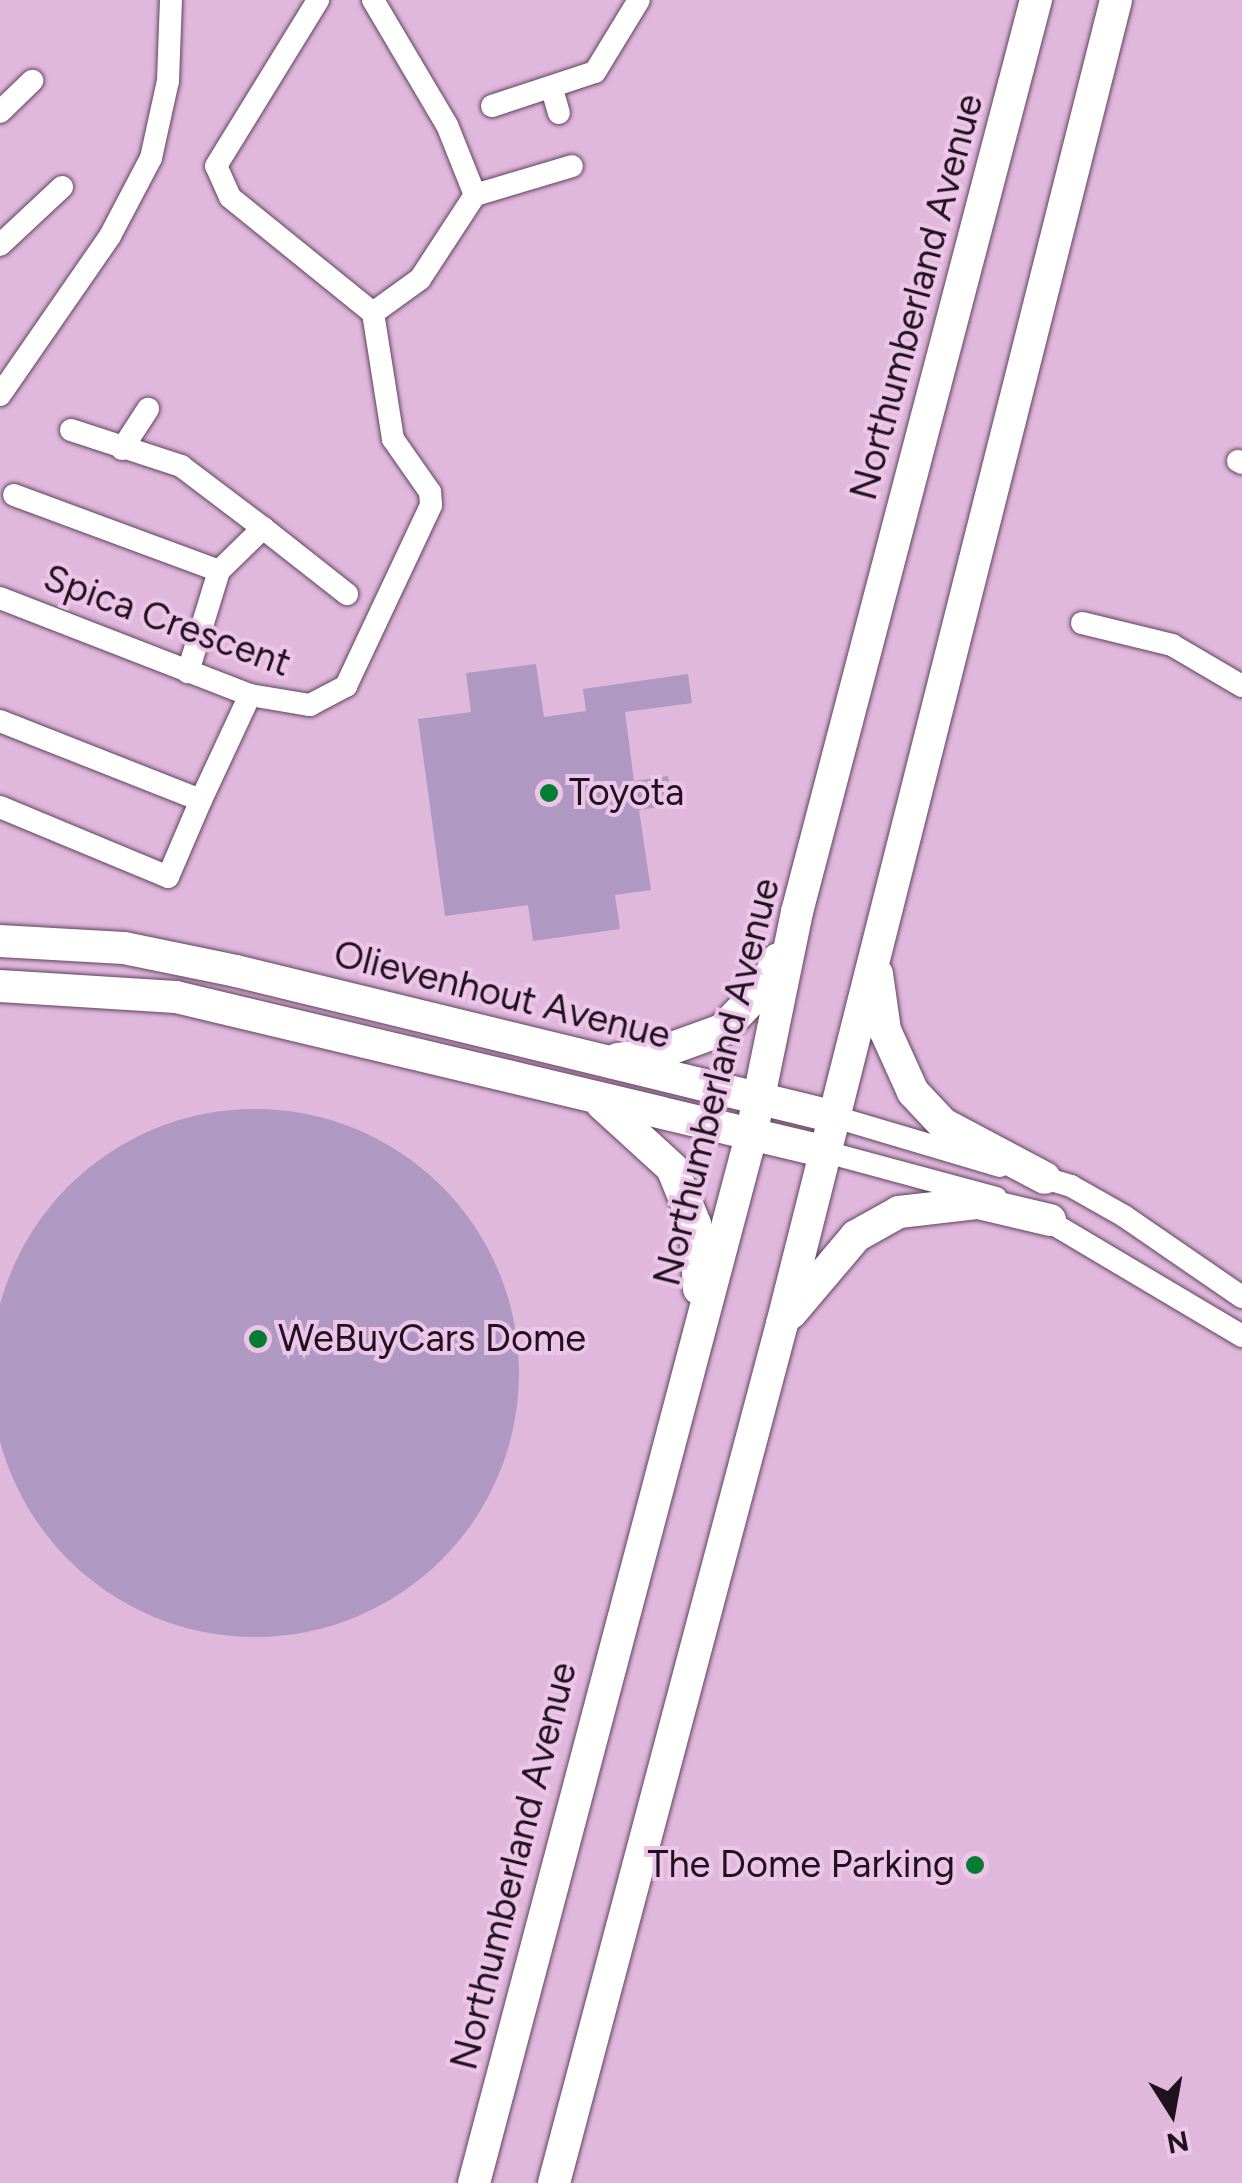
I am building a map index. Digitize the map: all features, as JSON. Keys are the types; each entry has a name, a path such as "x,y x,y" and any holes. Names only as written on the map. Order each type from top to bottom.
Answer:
{"main road":[{"name":"Northumberland Avenue","path":"474,2183 751,1136 798,912 1036,0"},
{"path":"554,2183 836,1117 1116,0"},
{"path":"598,1061 656,1054 722,1030 766,986 798,912"},
{"name":"Olievenhout Avenue","path":"0,940 124,948 236,971 836,1117"},
{"path":"874,960 885,1030 912,1092 943,1124 1046,1178"},
{"name":"Olievenhout Avenue","path":"0,986 176,997 826,1152"},
{"path":"590,1095 655,1146 685,1192 695,1224 701,1318"},
{"path":"782,1324 856,1236 899,1212 978,1203 1050,1220"}],"street":[{"path":"0,395 110,236 152,158 168,81 171,0"},
{"path":"318,0 219,157 216,177 230,198 373,313 420,279 475,195 572,166"},
{"path":"374,0 447,126 475,195"},
{"path":"492,106 552,90 598,68 638,0"},
{"path":"0,112 32,81"},
{"path":"552,90 560,114"},
{"path":"0,245 62,187"},
{"name":"Spica Crescent","path":"0,598 250,695 310,705 346,686 431,505 426,483 392,439 373,313"},
{"path":"122,449 148,409"},
{"path":"71,430 199,476 347,594"},
{"path":"14,495 219,570"},
{"path":"188,672 219,570 263,528"},
{"path":"1082,623 1172,644 1242,686"},
{"path":"0,807 168,877 250,695"},
{"path":"0,721 201,800"},
{"name":"Olievenhout Avenue","path":"836,1117 1046,1178 1124,1216 1242,1297"},
{"name":"Olievenhout Avenue","path":"826,1152 975,1190 1050,1220 1242,1336"}],"building":[{"name":"Toyota","path":"536,664 544,717 586,711 583,689 688,674 692,703 625,712 634,781 668,776 672,805 639,810 651,890 615,895 620,929 533,941 528,905 445,916 418,719 471,712 466,673"},
{"name":"WeBuyCars Dome","path":"255,1109 306,1115 356,1130 401,1154 441,1187 474,1227 498,1272 513,1322 519,1373 513,1424 498,1474 474,1519 441,1559 401,1592 356,1616 306,1631 255,1637 204,1631 154,1616 109,1592 69,1559 36,1519 12,1474 -3,1424 -9,1373 -3,1322 12,1272 36,1227 69,1187 109,1154 154,1130 204,1115"}],"place":[{"name":"Toyota","path":"549,793"},
{"name":"WeBuyCars Dome","path":"258,1339"},
{"name":"The Dome Parking","path":"975,1865"}]}
